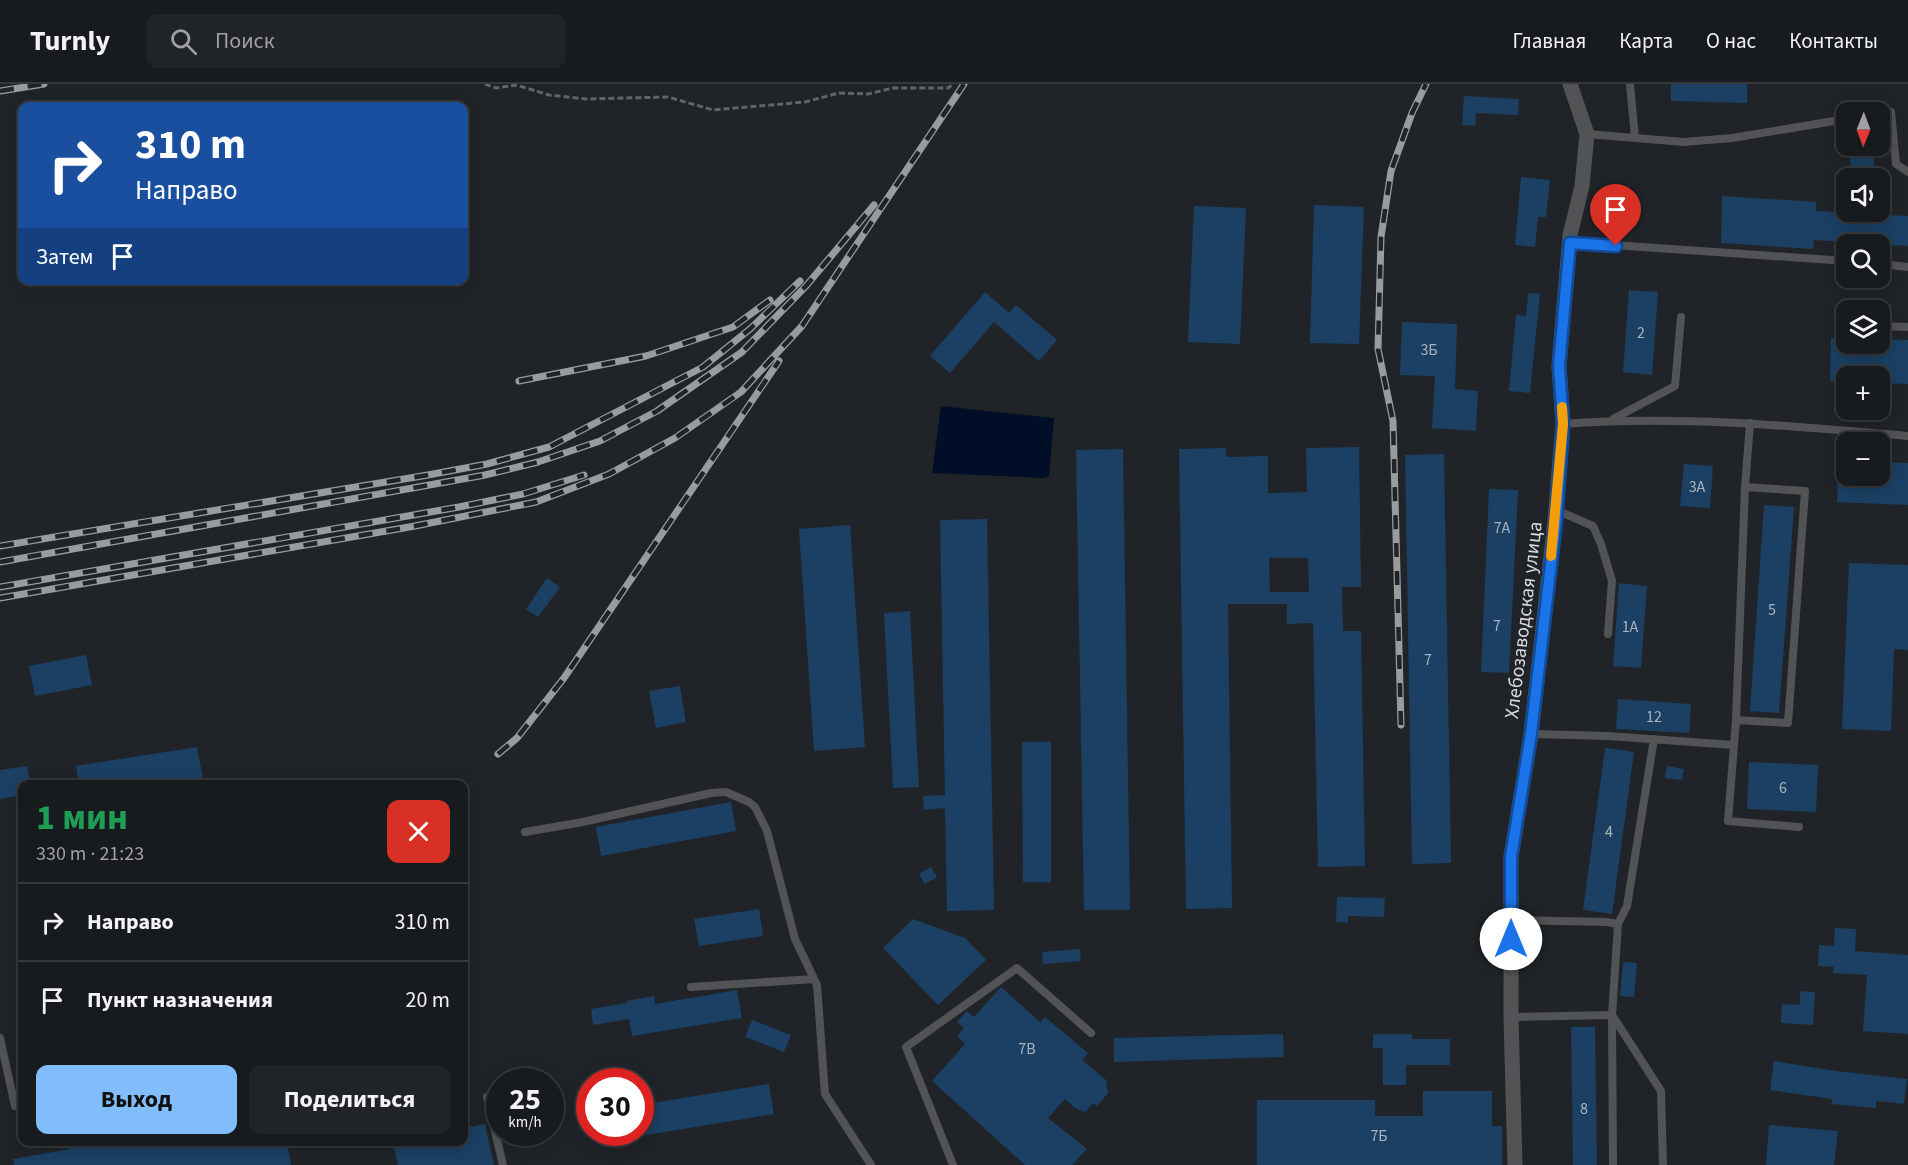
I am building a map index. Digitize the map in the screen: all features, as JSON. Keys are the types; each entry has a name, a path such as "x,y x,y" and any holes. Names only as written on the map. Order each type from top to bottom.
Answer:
{"street":[{"name":"Хлебозаводская улица","path":"1515,1165 1511,1017 1511,857 1531,734 1556,510 1563,424 1559,366 1570,243 1582,186 1587,134 1570,84"}],"lane":[{"path":"1630,84 1635,138"},
{"path":"1890,112 1896,164 1908,172"},
{"path":"1587,134 1684,142 1731,138 1836,121"},
{"path":"1570,243 1836,260"},
{"path":"1890,265 1908,267"},
{"path":"1612,420 1676,386 1681,317"},
{"path":"1890,326 1908,327"},
{"path":"1563,424 1612,420 1750,423 1908,436"},
{"path":"1750,423 1745,486 1736,720 1728,821 1799,827"},
{"path":"1736,720 1788,723 1805,491 1745,486"},
{"path":"1556,510 1593,526 1601,544 1612,581 1608,634"},
{"path":"1531,734 1608,736 1734,745"},
{"path":"1613,1165 1612,1016 1618,924 1627,906 1654,739"},
{"path":"525,831 583,822 711,793 726,792 755,807 767,831 795,939 817,985 825,1094 871,1165"},
{"path":"1511,920 1618,924"},
{"path":"953,1165 906,1047 1017,968 1091,1032"},
{"path":"691,987 814,979"},
{"path":"1511,1017 1612,1016"},
{"path":"1612,1016 1661,1090 1663,1165"},
{"path":"0,1038 15,1106"},
{"path":"499,1146 503,1165"}],"path":[{"path":"485,84 496,88 516,85 549,95 586,99 668,97 713,110 805,102 839,93 867,94 901,88 948,88 953,84"}],"water":[{"path":"941,406 1054,418 1049,476 1044,478 932,473"}],"building":[{"path":"1671,84 1747,84 1747,103 1671,101"},
{"path":"1464,96 1519,99 1518,115 1476,113 1475,126 1462,125"},
{"path":"1851,156 1874,156 1874,168 1850,168"},
{"path":"1521,177 1550,180 1546,217 1538,217 1535,247 1515,245"},
{"path":"1722,196 1816,202 1816,211 1836,212 1836,222 1890,222 1890,215 1908,216 1908,246 1890,245 1890,234 1836,234 1836,241 1814,240 1813,249 1721,243"},
{"path":"1314,205 1364,207 1359,344 1310,343"},
{"path":"1194,206 1246,208 1240,344 1188,342"},
{"path":"1629,290 1658,292 1652,375 1623,372"},
{"path":"985,292 1009,313 1016,305 1057,340 1039,361 994,322 950,373 930,356"},
{"path":"1528,293 1540,294 1530,393 1509,391 1516,315 1526,316"},
{"path":"1402,322 1457,324 1455,389 1478,391 1476,431 1432,428 1435,376 1400,375"},
{"path":"1831,338 1836,338 1836,354 1890,354 1890,339 1908,340 1908,384 1890,383 1890,366 1836,366 1836,381 1830,381"},
{"path":"1359,447 1361,587 1342,587 1343,631 1361,631 1365,866 1318,867 1313,623 1287,624 1287,604 1228,604 1232,908 1186,909 1179,449 1226,448 1226,457 1268,456 1268,493 1307,492 1306,448","holes":["1269,558 1308,558 1309,592 1270,592"]},
{"path":"1123,449 1130,910 1084,910 1076,450"},
{"path":"1444,454 1451,863 1412,864 1405,455"},
{"path":"1890,462 1908,463 1908,505 1837,502 1838,486 1890,486"},
{"path":"1684,464 1713,466 1710,508 1680,506"},
{"path":"1489,489 1518,490 1509,673 1481,672"},
{"path":"1764,505 1794,507 1779,713 1750,711"},
{"path":"987,519 994,910 947,911 945,808 924,810 923,796 945,795 940,520"},
{"path":"850,525 865,747 814,751 799,529"},
{"path":"1849,563 1908,565 1908,650 1894,649 1891,731 1842,729"},
{"path":"547,578 560,587 538,617 526,609"},
{"path":"1619,583 1647,586 1641,668 1613,666"},
{"path":"910,611 919,787 893,788 884,613"},
{"path":"86,655 92,685 35,696 29,666"},
{"path":"680,686 686,722 656,728 649,691"},
{"path":"1618,699 1691,704 1689,733 1616,729"},
{"path":"1022,742 1051,742 1051,882 1023,882"},
{"path":"197,747 203,780 78,780 76,766"},
{"path":"1605,748 1634,752 1612,914 1583,910"},
{"path":"1749,762 1818,765 1816,812 1747,809"},
{"path":"27,766 29,780 18,780 18,796 0,799 0,770"},
{"path":"1667,766 1684,769 1682,780 1665,778"},
{"path":"731,802 736,831 601,856 596,827"},
{"path":"931,867 937,877 925,884 919,874"},
{"path":"1337,897 1385,898 1384,917 1348,916 1348,923 1336,922"},
{"path":"759,909 763,936 699,946 694,919"},
{"path":"913,919 965,938 986,960 938,1005 883,948"},
{"path":"1835,928 1856,929 1855,951 1908,955 1908,1034 1863,1031 1867,975 1833,973 1834,967 1818,966 1819,945 1834,946"},
{"path":"1080,949 1081,961 1043,964 1042,952"},
{"path":"1623,962 1637,963 1634,997 1620,996"},
{"path":"1001,987 1040,1022 1045,1017 1088,1053 1082,1060 1106,1080 1108,1093 1097,1106 1093,1103 1085,1112 1075,1108 1065,1099 1048,1118 1087,1149 1072,1165 1025,1165 932,1081 965,1044 957,1036 964,1028 957,1022 967,1011 974,1017"},
{"path":"737,990 742,1018 632,1036 629,1019 593,1025 591,1009 654,996 655,1004"},
{"path":"1800,991 1815,992 1813,1025 1781,1023 1782,1004 1800,1005"},
{"path":"752,1020 791,1035 784,1052 745,1037"},
{"path":"1571,1027 1595,1027 1597,1165 1573,1165"},
{"path":"1283,1034 1284,1057 1114,1062 1114,1038"},
{"path":"1373,1034 1412,1034 1412,1039 1450,1039 1450,1065 1406,1065 1406,1085 1383,1085 1383,1048 1373,1048"},
{"path":"1774,1061 1907,1079 1904,1104 1876,1101 1876,1108 1832,1104 1832,1099 1770,1090"},
{"path":"769,1084 774,1114 654,1134 654,1103"},
{"path":"1423,1091 1492,1091 1492,1126 1502,1126 1502,1165 1257,1165 1257,1100 1375,1100 1375,1116 1423,1116"},
{"path":"485,1124 486,1146 490,1146 494,1165 398,1165 394,1146 468,1146 468,1127"},
{"path":"1769,1125 1838,1131 1834,1165 1766,1165"},
{"path":"70,1146 288,1146 291,1165 14,1165 13,1159 70,1149"}],"railway":[{"path":"0,91 44,84"},
{"path":"0,598 415,526 536,502 609,474 675,438 741,392 802,326 964,84"},
{"path":"1401,725 1393,421 1378,349 1381,237 1391,171 1412,113 1426,84"},
{"path":"0,562 485,475 538,462 600,441 657,411 742,352 806,286 874,205"},
{"path":"0,546 428,475 487,464 549,447 703,367 750,329 800,281"},
{"path":"519,381 646,356 733,327 770,300"},
{"path":"498,754 517,738 564,678 779,361"},
{"path":"0,587 459,507 523,494 584,475"}],"slow traffic":[{"path":"1551,556 1556,521 1563,424 1562,407"}],"route":[{"path":"1511,939 1511,857 1531,734 1556,521 1563,424 1559,366 1570,243 1616,246"}]}
